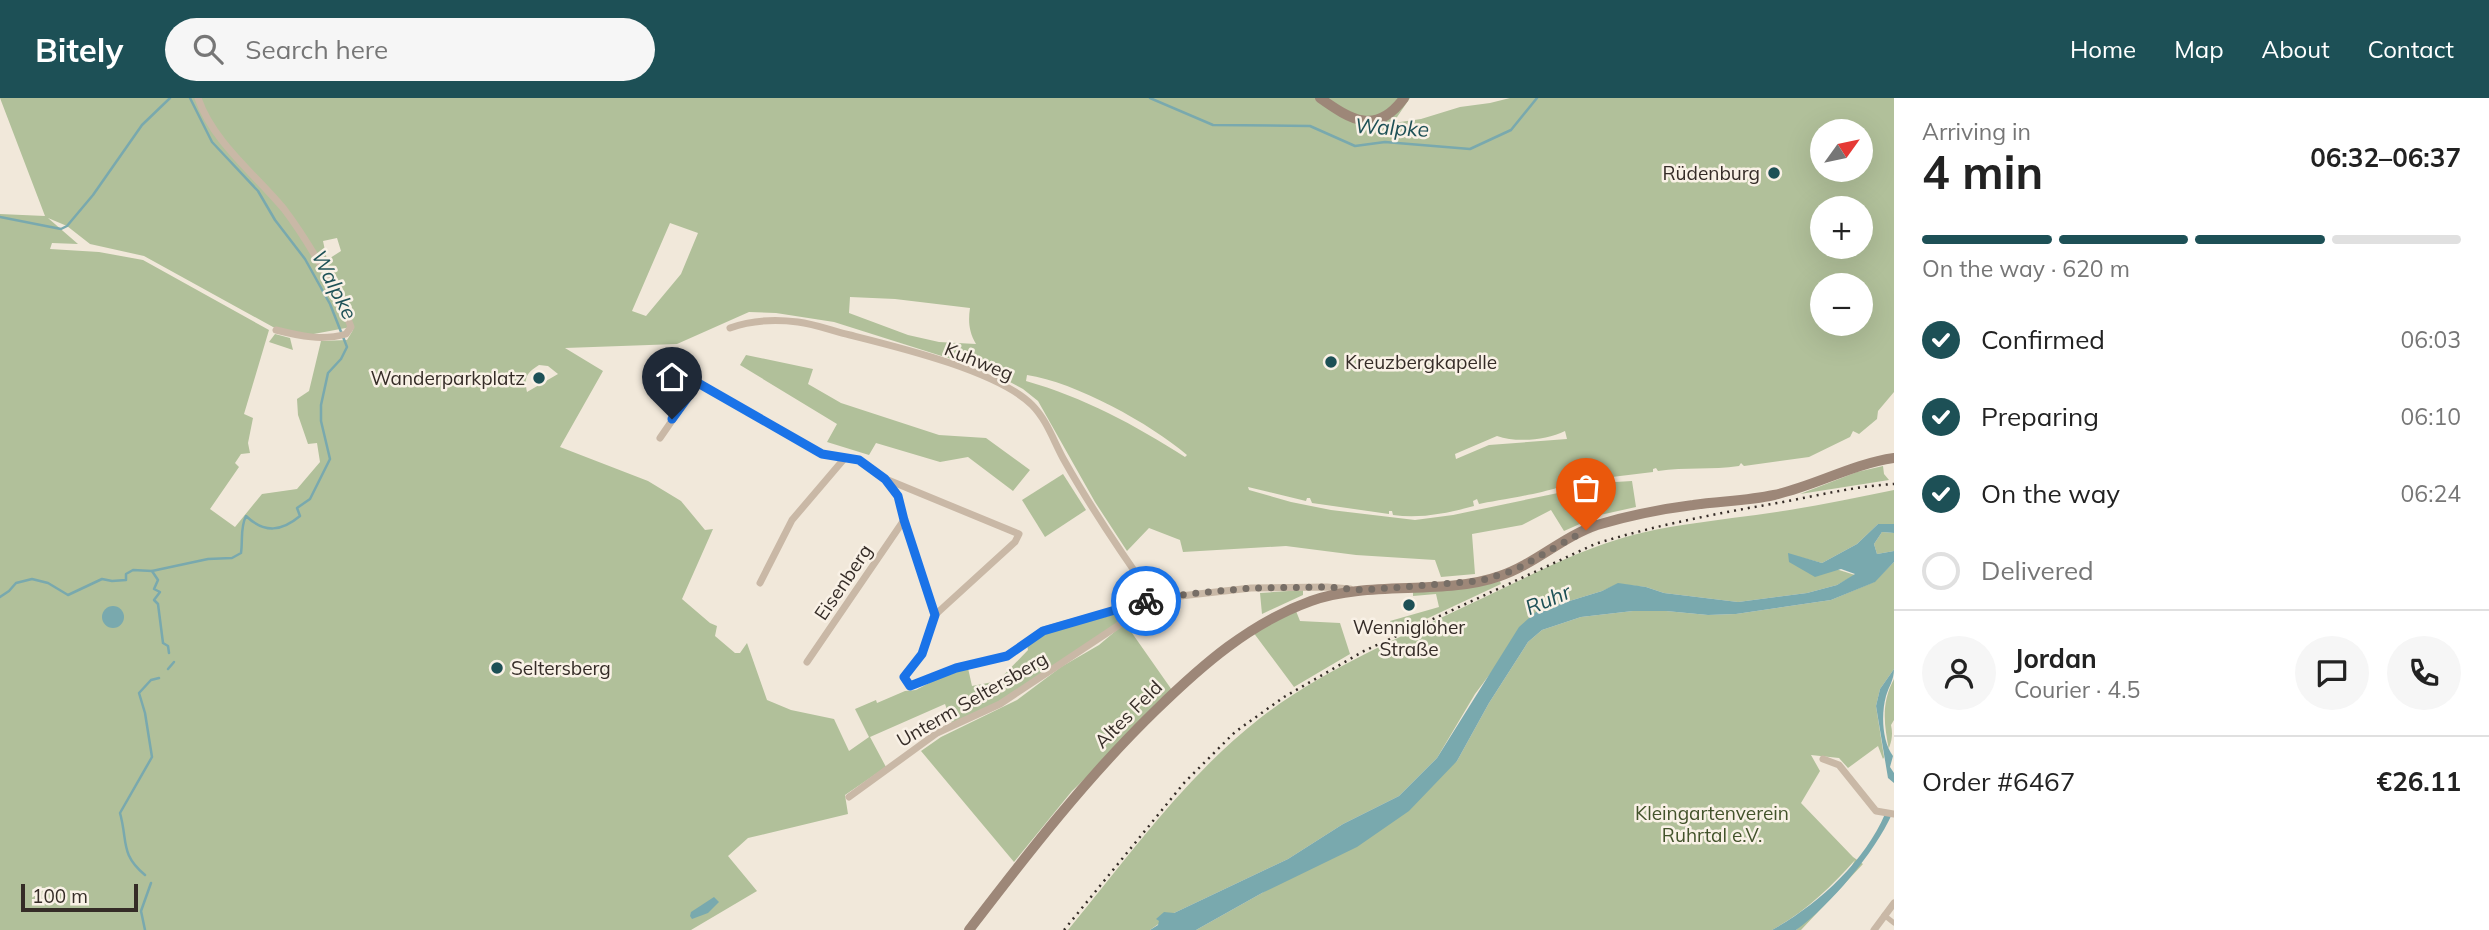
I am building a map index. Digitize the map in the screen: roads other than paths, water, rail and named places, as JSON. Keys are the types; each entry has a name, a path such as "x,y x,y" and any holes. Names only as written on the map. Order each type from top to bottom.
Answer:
{"main road":[{"path":"1320,98 1352,120 1361,121 1383,118 1404,98"},
{"path":"1363,590 1460,584 1491,579 1515,570 1576,534 1597,526 1690,505 1776,495 1865,464 1894,458"},
{"name":"Altes Feld","path":"969,930 1076,794 1119,746 1228,645 1257,626 1314,600 1363,590"}],"street":[{"path":"198,98 219,135 285,211 318,264 351,327 346,334 335,337 303,336 276,330"},
{"name":"Kuhweg","path":"730,328 751,321 799,322 887,344 1004,384 1031,404 1041,416 1064,460 1119,550 1154,599"},
{"path":"660,438 698,383 822,454 859,460 885,479 1019,534 1015,541 935,615 922,654 904,677 910,686 956,668 1007,656 1043,631 1154,599 1251,588 1363,590"},
{"path":"760,583 792,520 844,459"},
{"path":"885,479 898,496 935,615"},
{"name":"Eisenberg","path":"807,662 904,520"},
{"path":"1312,587 1314,600"},
{"name":"Unterm Seltersberg","path":"849,797 937,733 1000,704 1133,617 1188,594"},
{"path":"1823,759 1836,763 1876,811 1894,814"},
{"path":"1874,930 1894,903"},
{"path":"1884,915 1894,923"}],"water":[{"path":"1878,524 1894,524 1894,533 1882,532 1874,544 1877,554 1894,551 1894,562 1875,582 1831,600 1736,614 1633,611 1581,617 1542,630 1528,642 1489,703 1457,761 1409,811 1357,847 1262,893 1196,930 1150,930 1158,925 1159,921 1156,919 1164,912 1174,913 1288,859 1343,824 1399,796 1437,758 1519,627 1537,611 1602,591 1618,583 1664,593 1738,602 1807,593 1837,585 1855,574 1841,569 1815,577 1789,562 1788,553 1822,563 1857,544"},
{"path":"113,606 123,613 124,617 117,627 113,628 103,621 102,617 109,607"},
{"path":"1894,669 1884,703 1883,719 1887,743 1893,756 1890,767 1894,773 1894,783 1888,778 1876,706 1880,689"},
{"path":"1885,814 1892,814 1875,845 1837,893 1796,930 1772,930 1806,908 1838,881 1865,849"},
{"path":"714,897 719,902 708,913 692,919 691,912"}],"waterway":[{"path":"0,217 61,229 67,226 93,195 142,125 170,98"},
{"name":"Walpke","path":"0,597 16,583 32,579 48,583 68,595 102,579 126,580 126,574 133,570 152,571 208,559 232,558 241,553 242,529 246,516 267,528 280,527 293,521 300,516 297,508 310,499 330,459 321,421 321,405 328,373 341,359 347,347 330,304 305,259 275,220 258,191 212,142 190,98"},
{"name":"Walpke","path":"1150,98 1213,125 1310,126 1355,146 1385,142 1470,149 1511,130 1537,98"},
{"path":"152,571 158,580 154,589 160,592 154,600 158,604 163,643 168,646 169,653"},
{"path":"168,669 174,662"},
{"path":"145,875 128,854 120,813 152,757 139,693 151,680 159,678"},
{"path":"145,930 141,911 151,883"}],"railway":[{"path":"1064,930 1184,783 1235,732 1284,697 1364,651 1595,544 1711,515 1894,484"}],"place":[{"name":"Rüdenburg","path":"1774,173"},
{"name":"Kreuzbergkapelle","path":"1331,362"},
{"name":"Wanderparkplatz","path":"539,378"},
{"name":"Wennigloher Straße","path":"1409,605"},
{"name":"Seltersberg","path":"497,668"}],"water label":[{"name":"Ruhr","path":"1548,600"}],"park label":[{"name":"Kleingartenverein Ruhrtal e.V.","path":"1712,824"}]}
